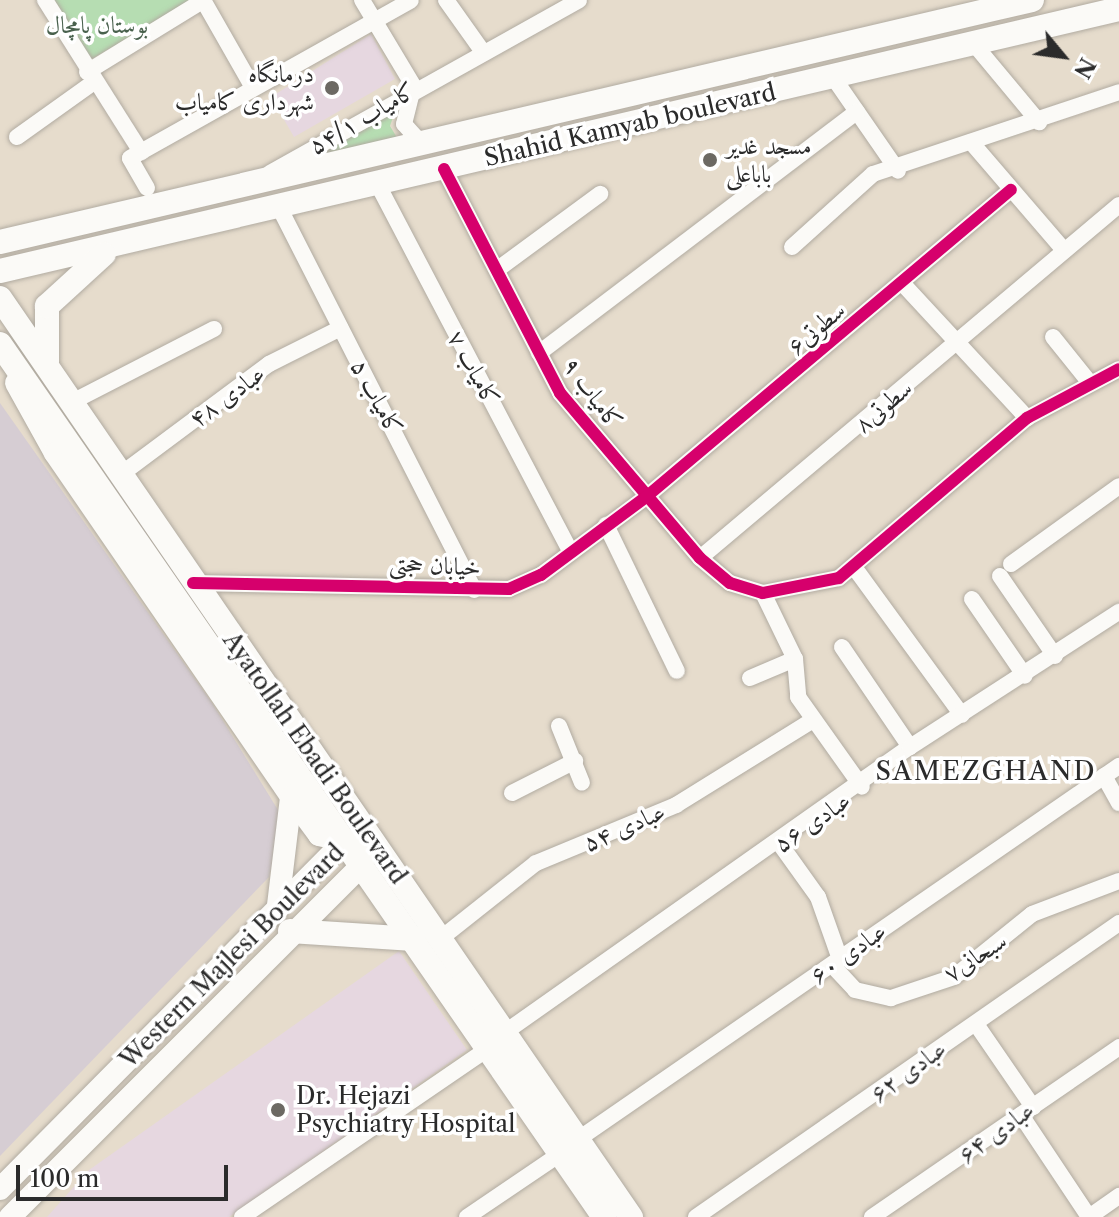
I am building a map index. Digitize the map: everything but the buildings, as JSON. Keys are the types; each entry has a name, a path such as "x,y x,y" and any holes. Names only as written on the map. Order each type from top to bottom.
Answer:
{"main road":[{"name":"Shahid Kamyab boulevard","path":"0,242 430,146 1032,0"},
{"name":"Shahid Kamyab boulevard","path":"0,271 107,252 278,205 444,169 1119,9"},
{"path":"48,372 42,332 47,306 107,252"},
{"name":"Ayatollah Ebadi Boulevard","path":"0,298 440,939 497,1040 568,1147 604,1217"},
{"name":"Ayatollah Ebadi Boulevard","path":"0,344 360,867 497,1040"},
{"path":"3,363 45,409"},
{"name":"Ayatollah Ebadi Boulevard","path":"3,363 55,453 291,797 319,835 344,841"},
{"path":"278,906 291,797"},
{"name":"Western Majlesi Boulevard","path":"0,1189 344,841 372,839 360,867 290,931 10,1217"},
{"path":"290,931 414,939"},
{"name":"Ayatollah Ebadi Boulevard","path":"568,1147 631,1217"}],"street":[{"path":"45,0 90,77 141,152"},
{"path":"17,137 90,77 204,0 252,86"},
{"path":"362,0 414,87 404,124 413,140 430,146"},
{"path":"147,188 130,158 252,86 411,0"},
{"path":"446,0 483,52"},
{"name":"کامیاب ۵۴/۱","path":"243,188 414,87 579,0"},
{"path":"974,44 1039,122"},
{"path":"833,77 898,171"},
{"path":"792,247 873,174 898,171 971,142 1039,122 1119,92"},
{"path":"539,353 857,112"},
{"path":"971,142 1064,250"},
{"name":"کامیاب ۹","path":"444,169 560,393 700,558 730,583 763,593"},
{"name":"کامیاب ۷","path":"377,183 571,552"},
{"name":"سطوتی۶","path":"646,497 903,284 1011,190"},
{"path":"498,269 600,194"},
{"name":"کامیاب ۵","path":"278,205 474,590"},
{"name":"سطوتی۸","path":"700,558 958,344 1119,205"},
{"path":"903,284 1027,418"},
{"name":"عبادی ۴۸","path":"120,475 269,364 341,328"},
{"path":"70,403 214,329"},
{"path":"1053,337 1090,383"},
{"path":"862,787 798,697 795,659 763,593 839,578 1027,418 1090,383 1117,377"},
{"path":"1055,656 1005,570 1119,486"},
{"name":"خیابان حجتی","path":"193,583 509,589 571,552 646,497"},
{"path":"606,525 677,671"},
{"path":"854,567 962,715"},
{"path":"972,599 1025,676"},
{"name":"عبادی ۵۶","path":"242,1217 862,787 910,747 1025,676 1119,612"},
{"path":"842,647 910,747"},
{"path":"750,678 795,659"},
{"name":"عبادی ۵۴","path":"440,939 536,863 676,805 813,720"},
{"path":"559,726 582,783"},
{"path":"512,793 575,761"},
{"name":"عبادی ۶۰","path":"467,1217 1119,766"},
{"path":"1104,776 1119,803"},
{"path":"780,844 818,897 836,962"},
{"name":"سبحانی۷","path":"836,962 855,990 891,998 954,977 1032,914 1119,881"},
{"name":"عبادی ۶۲","path":"696,1217 1119,923"},
{"path":"976,1024 1089,1217 1119,1196"},
{"name":"عبادی ۶۴","path":"872,1217 1119,1047"}],"shaded area":[{"name":"درمانگاه شهرداری کامیاب","path":"371,34 395,79 294,137 271,97"},
{"path":"0,403 212,703 283,818 269,877 0,1156"},
{"name":"Dr. Hejazi Psychiatry Hospital","path":"399,951 467,1050 229,1217 47,1217 89,1170"}],"green space":[{"name":"بوستان پامچال","path":"53,0 190,0 191,2 88,61"},
{"path":"396,108 390,126 399,141 299,163"}],"cycle path":[{"path":"444,169 560,393 700,558 730,583 763,593 839,578 1027,418 1119,369"},
{"path":"193,583 509,589 541,575 646,497 1011,190"}],"place":[{"name":"درمانگاه شهرداری کامیاب","path":"332,88"},
{"name":"مسجد غدیر باباعلی","path":"710,160"},
{"name":"Dr. Hejazi Psychiatry Hospital","path":"278,1110"}],"district":[{"name":"SAMEZGHAND","path":"986,772"}]}
